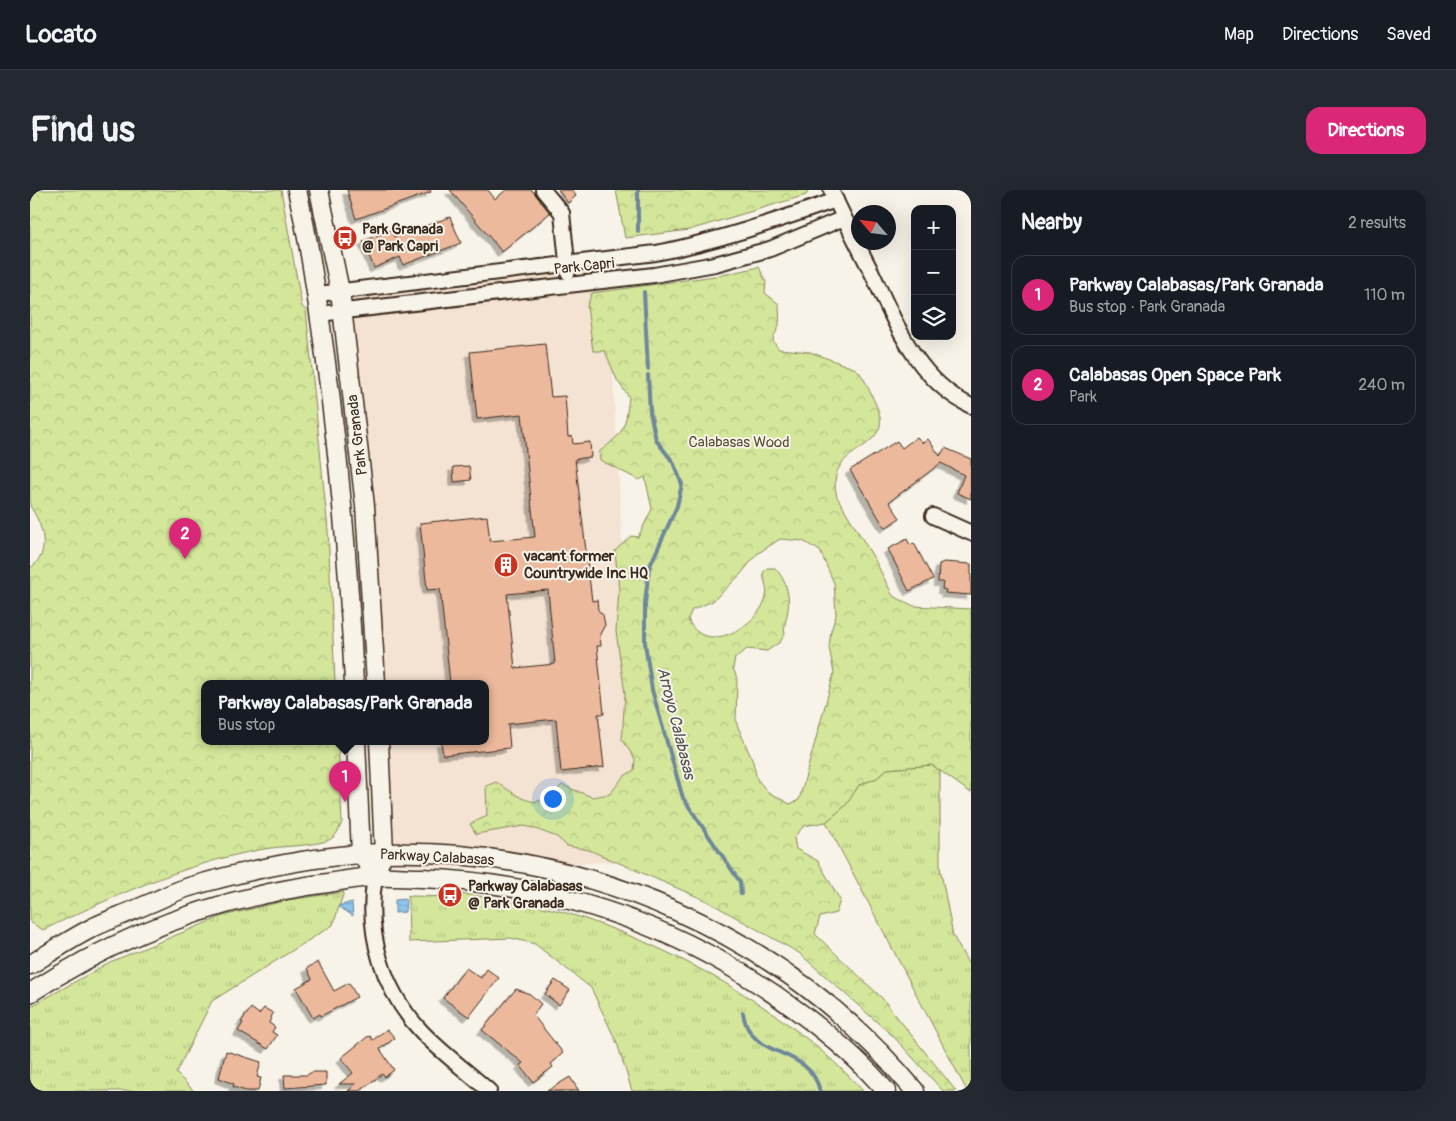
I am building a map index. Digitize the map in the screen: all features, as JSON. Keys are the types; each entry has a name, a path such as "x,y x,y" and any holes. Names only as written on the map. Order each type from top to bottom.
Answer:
{"street":[{"name":"Park Granada","path":"297,190 318,294 341,478 354,680"},
{"name":"Park Granada","path":"319,190 340,291 365,506 376,680"},
{"path":"543,190 562,213 570,283"},
{"name":"Park Capri","path":"318,294 567,265 656,253 704,244 751,230 833,195"},
{"path":"833,195 907,346 928,374 954,397 971,406"},
{"name":"Park Capri","path":"319,314 570,283 654,275 715,264 770,249 844,218"},
{"path":"933,516 971,533"},
{"path":"356,745 361,854 375,877"},
{"path":"379,745 384,853 375,877 372,895 372,929 380,960 397,1000 421,1031 489,1091"},
{"name":"Parkway Calabasas","path":"30,965 92,928 187,888 279,865 361,854 463,855 547,868 594,880 677,910 720,931 755,952 823,1000 861,1033 915,1091"},
{"name":"Parkway Calabasas","path":"30,994 105,950 192,913 280,889 375,877 458,880 542,892 619,914 673,935 711,954 780,998 818,1026 886,1091"}],"shaded area":[{"path":"607,268 640,860 480,869 374,863 368,745 489,745 489,680 365,680 355,469 330,300"}],"green space":[{"path":"30,190 281,190 302,307 306,310 328,530 335,680 201,680 201,745 338,745 342,822 339,830 332,838 315,844 264,849 207,863 124,893 43,930 30,922 30,568 41,555 43,539 39,522 30,506"},
{"path":"616,190 809,190 806,195 689,230 625,238"},
{"name":"Calabasas Wood","path":"759,267 766,282 765,293 779,304 779,324 773,339 775,345 779,349 810,352 856,369 865,381 878,411 880,426 868,442 843,462 838,470 835,482 837,497 875,560 893,596 914,606 971,609 971,793 932,765 887,769 877,778 859,785 846,805 826,822 804,826 794,837 796,849 818,861 840,900 836,913 820,917 815,934 882,998 956,1091 943,1091 894,1037 799,953 707,901 589,850 567,846 557,837 533,828 523,826 476,834 470,824 487,816 486,786 496,782 529,801 544,799 553,794 562,785 592,797 610,794 623,777 634,770 635,759 622,739 625,694 616,631 619,591 615,551 631,536 638,537 652,509 645,477 639,480 600,460 599,452 619,434 625,423 629,397 617,380 605,351 593,351 587,306 592,293 722,275","holes":["780,539 803,541 820,551 834,583 836,615 829,647 834,673 799,800 790,804 768,792 757,779 753,762 736,722 737,678 733,668 735,658 747,649 767,651 780,642 785,634 784,627 789,602 782,578 775,568 767,568 763,573 766,596 762,607 754,618 743,627 731,633 718,637 706,636 696,630 688,619 692,610 713,601 740,575 757,554"]},
{"path":"932,765 940,770 940,867 953,936 971,968 971,1091 967,1091 826,822 846,805 859,785 877,778 887,769"},
{"path":"344,892 333,925 212,1001 176,1073 194,1091 30,1091 30,1007 110,962 223,916 288,900"},
{"path":"462,894 513,901 563,912 643,941 684,961 764,1007 834,1062 863,1091 632,1091 617,1043 591,988 535,944 511,938 409,942 408,896 461,897"}],"water":[{"path":"406,899 405,912 395,913 395,900"},
{"path":"352,902 353,916 338,906"}],"building":[{"path":"347,190 430,190 431,192 356,219"},
{"path":"450,190 488,190 495,199 506,190 532,190 550,213 502,252"},
{"path":"558,190 572,190 576,196 568,203"},
{"path":"450,217 461,243 403,265 400,257 374,268 363,241 391,230 394,237"},
{"name":"vacant former Countrywide Inc HQ","path":"545,344 551,397 565,396 568,437 572,436 573,444 590,442 591,457 575,459 592,601 597,600 598,610 603,615 605,625 600,634 601,646 597,646 604,714 598,714 604,767 561,772 556,719 508,724 510,748 443,755 442,745 489,745 489,680 450,680 440,589 427,590 420,523 487,516 490,541 535,537 522,414 477,419 470,352","holes":["548,590 555,664 515,668 507,594"]},
{"path":"917,437 923,443 928,439 940,456 945,448 971,459 971,499 957,493 964,475 941,463 889,502 900,518 885,528 850,470 897,441 902,448"},
{"path":"469,466 471,480 454,482 453,467"},
{"path":"907,539 910,545 914,543 933,579 909,591 888,549"},
{"path":"944,562 971,564 971,595 945,593 946,590 942,589 943,582 938,582 939,564"},
{"path":"318,962 334,991 349,983 357,997 321,1016 320,1014 313,1018 296,988 312,979 307,968"},
{"path":"466,968 481,978 487,969 499,978 469,1017 443,998"},
{"path":"555,980 570,990 559,1005 545,994"},
{"path":"516,989 530,994 541,1004 533,1015 563,1053 551,1064 553,1067 533,1082 520,1065 523,1063 482,1030"},
{"path":"251,1008 259,1014 264,1008 273,1013 269,1023 275,1027 272,1032 277,1035 268,1049 238,1031 243,1023 241,1022"},
{"path":"387,1029 395,1038 380,1049 394,1070 385,1077 382,1074 360,1091 348,1091 356,1084 339,1084 353,1073 341,1058 367,1037 370,1036 373,1040"},
{"path":"226,1051 261,1062 257,1077 261,1078 258,1091 246,1091 233,1087 234,1084 219,1078"},
{"path":"312,1072 326,1072 326,1085 285,1088 284,1075 307,1075"},
{"path":"570,1077 579,1091 547,1091"}],"waterway":[{"name":"Arroyo Calabasas","path":"638,190 638,231"},
{"name":"Arroyo Calabasas","path":"644,292 648,369"},
{"name":"Arroyo Calabasas","path":"648,375 650,412 656,440 673,462 682,484 677,506 649,568 645,603 645,643 652,690 683,798 740,882 741,894"},
{"name":"Arroyo Calabasas","path":"743,1013 748,1028 756,1039 767,1047 804,1065 814,1076 820,1091"}],"place":[{"name":"Park Granada @ Park Capri","path":"345,238"},
{"name":"Calabasas Open Space Park","path":"185,559"},
{"name":"vacant former Countrywide Inc HQ","path":"506,565"},
{"name":"Parkway Calabasas/Park Granada","path":"345,802"},
{"name":"Parkway Calabasas @ Park Granada","path":"450,895"}]}
